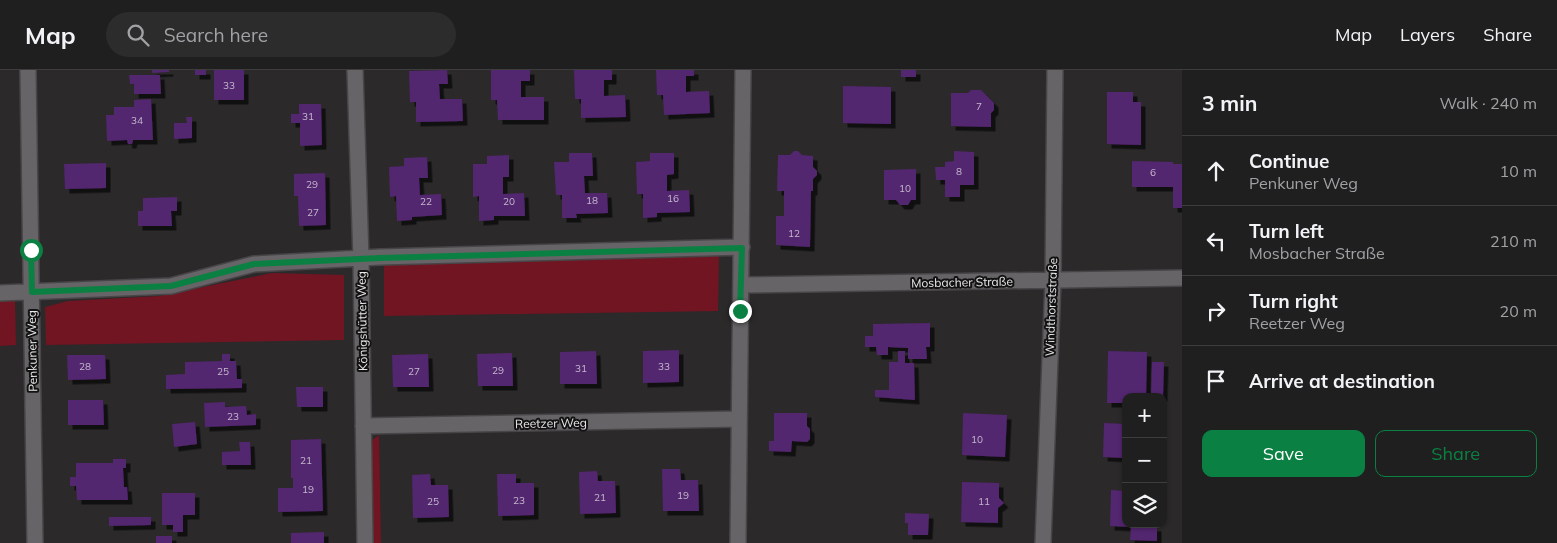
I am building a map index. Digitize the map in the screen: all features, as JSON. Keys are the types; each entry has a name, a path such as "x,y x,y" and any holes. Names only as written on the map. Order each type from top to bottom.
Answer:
{"street":[{"name":"Penkuner Weg","path":"28,70 35,543"},
{"name":"Königshütter Weg","path":"355,70 361,259 365,543"},
{"path":"738,543 743,70"},
{"name":"Windthorststraße","path":"1043,543 1053,280 1055,70"},
{"path":"0,293 171,286 254,264 742,248"},
{"name":"Mosbacher Straße","path":"741,285 1182,278"},
{"name":"Reetzer Weg","path":"363,426 739,419"}],"shaded area":[{"path":"715,254 719,256 718,311 384,316 384,265"},
{"path":"272,273 344,275 344,340 46,345 45,307 68,301 159,296"},
{"path":"15,300 16,345 0,346 0,301"},
{"path":"379,435 381,543 373,543 371,441"}],"building":[{"path":"152,70 169,70 169,72 152,73"},
{"path":"195,70 206,70 206,75 195,75"},
{"path":"214,70 244,70 244,100 214,100"},
{"path":"447,70 448,84 439,84 440,99 462,99 463,121 416,122 416,102 410,102 409,71"},
{"path":"491,70 530,70 530,81 521,81 521,97 544,97 544,120 498,120 497,100 491,100"},
{"path":"574,70 612,70 612,80 604,80 604,96 625,95 626,117 581,118 581,99 575,99"},
{"path":"656,70 694,70 694,76 686,76 686,92 709,91 710,113 664,115 663,95 657,95"},
{"path":"901,70 916,70 916,77 901,77"},
{"path":"129,75 160,75 161,94 134,94 134,84 130,84"},
{"path":"843,86 891,87 891,124 843,123"},
{"path":"971,90 981,90 994,103 994,110 991,113 991,127 951,126 951,93 968,93"},
{"path":"1107,92 1133,92 1133,102 1141,102 1141,145 1107,144"},
{"path":"151,99 153,140 133,140 132,144 128,144 127,140 107,141 106,115 114,115 114,107 134,107 134,100"},
{"path":"299,104 321,104 322,145 300,146 300,123 291,123 291,114 299,114"},
{"path":"186,117 192,117 192,138 174,139 174,123 187,123"},
{"path":"794,151 798,151 802,155 813,156 813,167 817,171 817,175 813,179 813,191 811,191 810,247 776,245 776,216 784,216 784,191 777,191 778,155 790,155"},
{"path":"954,151 974,152 974,185 960,185 960,197 945,197 945,180 936,180 935,167 945,167 945,162 954,161"},
{"path":"569,153 592,153 593,176 584,176 585,193 607,193 608,213 576,214 577,218 562,218 562,195 556,195 554,162 569,162"},
{"path":"650,153 674,153 674,174 667,175 667,191 689,190 690,212 657,213 657,217 643,218 643,194 637,194 636,162 650,161"},
{"path":"509,155 509,177 503,177 503,194 524,193 525,216 494,216 494,220 479,221 479,196 473,197 473,164 487,164 487,156"},
{"path":"427,157 428,178 419,178 420,195 441,194 442,215 412,217 412,220 397,221 396,196 390,197 389,167 404,166 404,158"},
{"path":"1132,161 1182,164 1182,208 1173,208 1173,187 1132,187"},
{"path":"106,163 106,188 65,189 64,164"},
{"path":"916,169 916,200 911,200 908,205 900,205 896,200 884,200 884,170"},
{"path":"325,173 326,225 299,226 298,196 294,196 294,174"},
{"path":"177,197 177,211 171,211 172,226 138,226 138,211 143,211 143,198"},
{"path":"930,323 930,347 926,347 927,359 908,359 908,348 888,347 888,355 877,355 876,347 865,347 865,336 873,336 873,324"},
{"path":"679,350 679,382 643,383 643,351"},
{"path":"596,351 597,384 560,384 560,352"},
{"path":"898,351 905,351 905,363 914,363 915,400 875,397 875,390 889,390 889,362 898,362"},
{"path":"1108,351 1147,352 1146,393 1122,393 1122,403 1107,403"},
{"path":"512,353 513,386 478,386 477,354"},
{"path":"222,354 230,354 230,361 236,361 237,379 242,379 242,388 166,389 166,375 185,374 185,362 222,361"},
{"path":"428,354 429,387 393,387 392,355"},
{"path":"67,355 105,355 106,379 68,380"},
{"path":"1152,362 1164,362 1163,393 1151,393"},
{"path":"296,387 323,387 323,407 297,407"},
{"path":"68,400 103,400 104,425 68,425"},
{"path":"225,402 225,407 246,406 247,415 256,414 256,425 205,427 204,403"},
{"path":"774,413 807,413 810,439 807,442 792,441 791,452 769,451 769,441 774,441"},
{"path":"963,413 1007,415 1005,457 962,455"},
{"path":"195,422 197,444 174,447 172,424"},
{"path":"1104,423 1122,424 1122,458 1103,457"},
{"path":"321,439 323,511 278,512 278,488 293,488 293,478 291,478 291,440"},
{"path":"239,442 250,442 251,465 222,465 222,452 240,451"},
{"path":"113,459 126,459 126,468 123,468 124,487 127,487 128,500 77,500 76,486 70,486 70,477 76,477 76,463 113,463"},
{"path":"662,469 680,469 681,480 698,480 699,511 663,511"},
{"path":"597,471 598,481 615,481 616,513 580,514 579,472"},
{"path":"430,474 431,485 448,485 449,517 413,518 412,475"},
{"path":"497,474 516,474 516,483 534,483 534,515 498,516"},
{"path":"962,482 999,483 999,498 1004,503 998,508 998,523 961,522"},
{"path":"1111,490 1122,491 1122,527 1110,526"},
{"path":"162,493 195,493 195,515 183,515 183,532 173,532 173,525 162,525"},
{"path":"905,513 929,514 928,535 908,535 908,523 905,523"},
{"path":"109,517 151,517 151,525 109,526"},
{"path":"1131,528 1157,528 1157,541 1130,540"},
{"path":"324,532 324,543 291,543 291,533"},
{"path":"156,536 172,536 172,543 156,543"}],"route":[{"path":"31,250 32,292 171,286 254,264 380,258 742,248 740,311"}]}
